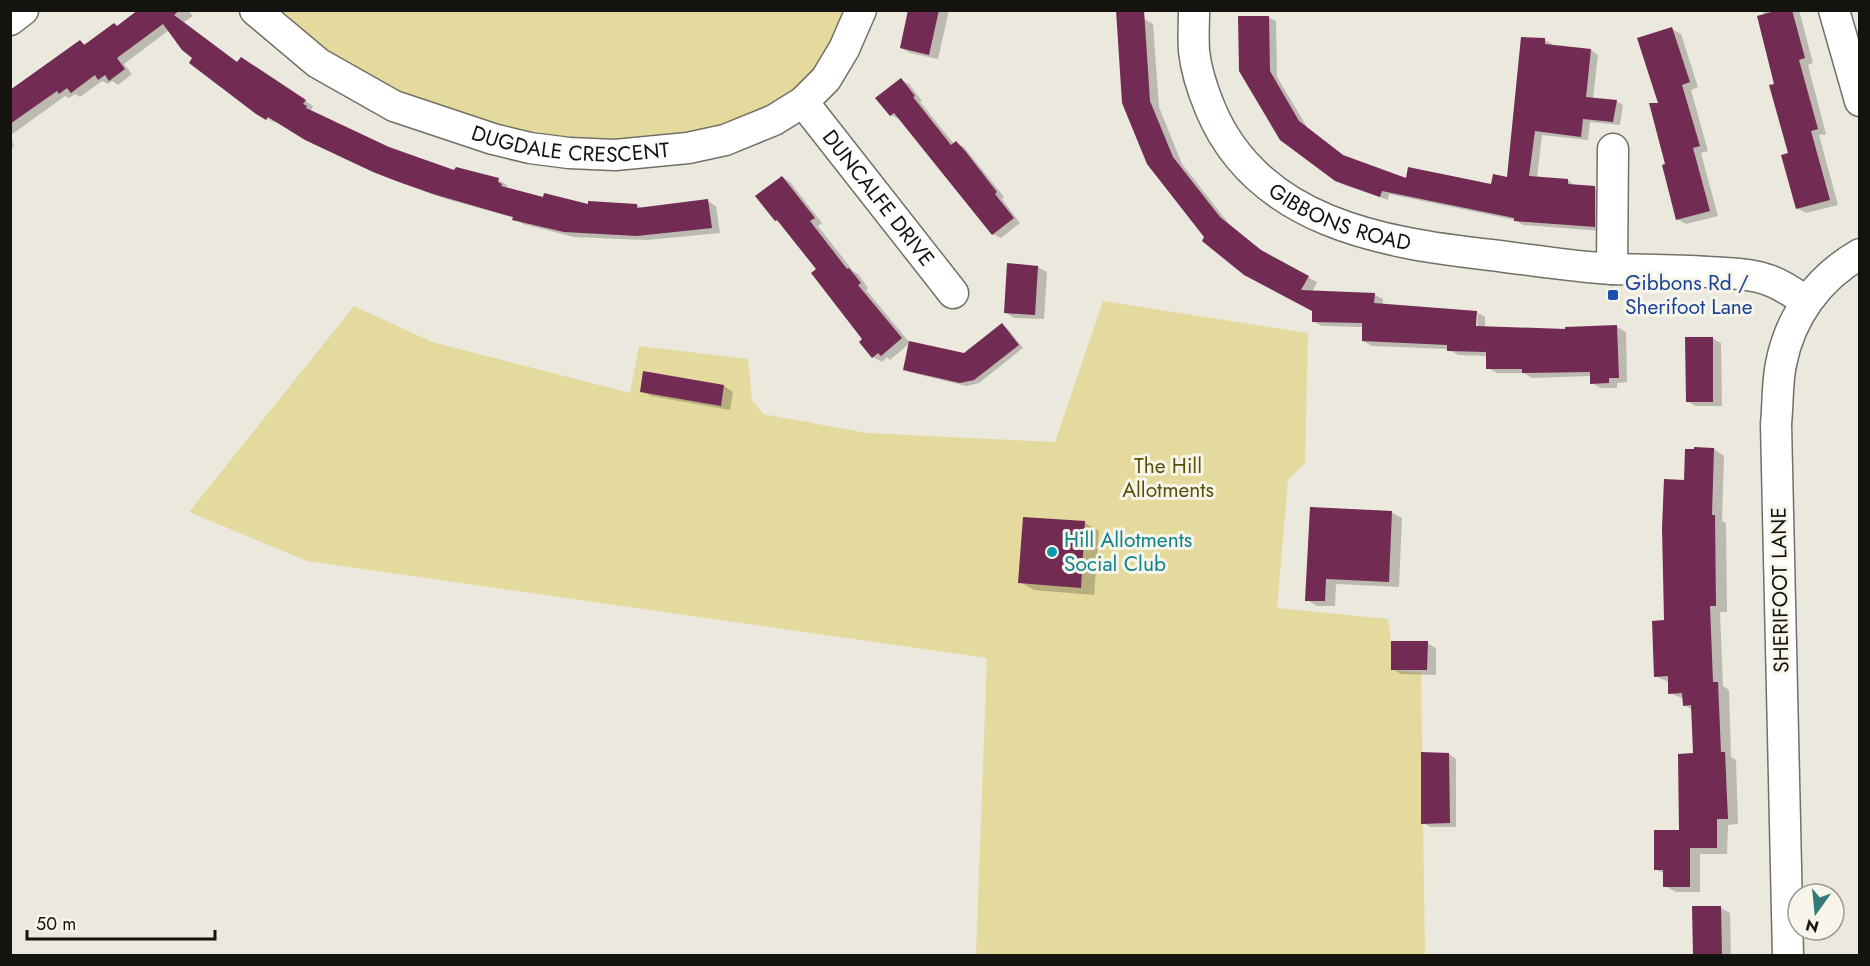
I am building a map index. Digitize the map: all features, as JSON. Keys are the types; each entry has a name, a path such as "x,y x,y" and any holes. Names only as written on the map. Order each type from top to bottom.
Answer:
{"street":[{"path":"10,20 23,10"},
{"name":"DUGDALE CRESCENT","path":"255,10 318,63 394,105 493,139 530,148 615,155 688,148 725,140 774,120 803,102 826,79 844,49 861,10"},
{"name":"GIBBONS ROAD","path":"1194,10 1194,52 1204,94 1217,126 1235,154 1257,176 1282,196 1314,215 1360,232 1429,248 1612,269 1740,273 1763,278 1780,285 1806,301"},
{"path":"1834,10 1860,100"},
{"name":"DUNCALFE DRIVE","path":"803,102 953,293"},
{"path":"1612,269 1613,149"},
{"name":"SHERIFOOT LANE","path":"1788,956 1776,424 1780,364 1795,320 1806,301 1845,262 1860,254"}],"green space":[{"path":"271,11 846,11 832,47 814,73 792,94 760,113 725,126 642,144 541,138 433,109 346,67"},
{"name":"The Hill Allotments","path":"1103,301 1308,333 1305,463 1288,480 1277,608 1388,619 1391,670 1421,673 1425,955 976,955 987,658 307,561 189,512 354,306 432,342 630,393 639,346 748,359 752,400 763,414 867,433 1055,442"}],"building":[{"path":"138,10 180,10 174,15 237,62 241,57 306,100 303,104 307,106 306,108 389,147 454,170 456,167 499,178 498,182 502,184 501,186 543,197 544,193 588,204 588,201 637,204 637,208 708,199 712,228 637,236 564,232 512,220 513,217 399,182 305,140 268,117 266,120 256,114 189,63 192,58 182,50 163,24 117,58 125,69 109,81 105,75 98,80 95,75 71,93 67,88 59,94 57,91 10,124 10,90 80,40 84,45 114,23 117,26"},
{"path":"908,10 939,10 929,55 900,48"},
{"path":"1116,10 1144,10 1150,101 1173,157 1220,217 1261,250 1309,276 1301,290 1375,293 1374,303 1477,311 1476,326 1565,329 1565,327 1617,325 1619,378 1609,378 1609,383 1590,384 1590,372 1522,373 1522,369 1486,369 1486,352 1447,351 1447,345 1362,341 1362,323 1312,322 1312,311 1244,275 1202,241 1204,237 1147,164 1122,103"},
{"path":"1779,10 1792,10 1805,58 1799,60 1818,129 1811,131 1830,200 1796,209 1781,155 1788,153 1769,85 1774,84 1757,16"},
{"path":"1238,16 1269,16 1270,71 1299,121 1343,155 1406,178 1408,167 1491,184 1493,174 1507,177 1521,37 1545,38 1545,44 1591,49 1586,97 1617,100 1613,122 1583,119 1581,137 1535,131 1529,176 1568,179 1568,184 1595,186 1595,227 1514,221 1514,218 1382,191 1380,197 1335,181 1280,140 1239,71"},
{"path":"1672,27 1690,82 1682,85 1700,146 1693,148 1710,211 1676,220 1662,165 1665,164 1649,103 1658,103 1637,38"},
{"path":"901,78 951,145 956,141 966,152 1014,218 992,235 894,113 890,116 875,98"},
{"path":"782,176 815,218 810,221 847,269 849,268 861,283 858,285 902,338 881,356 878,353 872,358 859,342 862,339 811,273 816,269 755,196"},
{"path":"1007,263 1038,266 1035,315 1004,313"},
{"path":"1002,323 1019,345 974,380 960,383 903,370 909,341 964,353"},
{"path":"1685,337 1713,337 1713,402 1686,402"},
{"path":"643,371 724,385 721,406 640,392"},
{"path":"1694,447 1714,448 1712,515 1715,515 1716,606 1710,606 1713,682 1718,682 1721,752 1725,752 1728,819 1717,819 1717,848 1690,848 1690,887 1663,887 1663,870 1654,870 1654,830 1679,830 1678,754 1693,753 1691,705 1683,706 1682,693 1668,694 1668,676 1654,677 1652,621 1664,620 1662,528 1664,479 1684,480 1685,449 1694,449"},
{"path":"1310,507 1392,511 1389,582 1326,579 1325,601 1305,601"},
{"name":"Hill Allotments Social Club","path":"1023,517 1085,521 1081,588 1018,583"},
{"path":"1391,641 1428,641 1427,670 1391,670"},
{"path":"1421,752 1449,753 1450,823 1421,824"},
{"path":"1692,906 1721,906 1722,956 1693,956"}],"place":[{"name":"Gibbons Rd / Sherifoot Lane","path":"1613,295"},
{"name":"Hill Allotments Social Club","path":"1052,552"}]}
